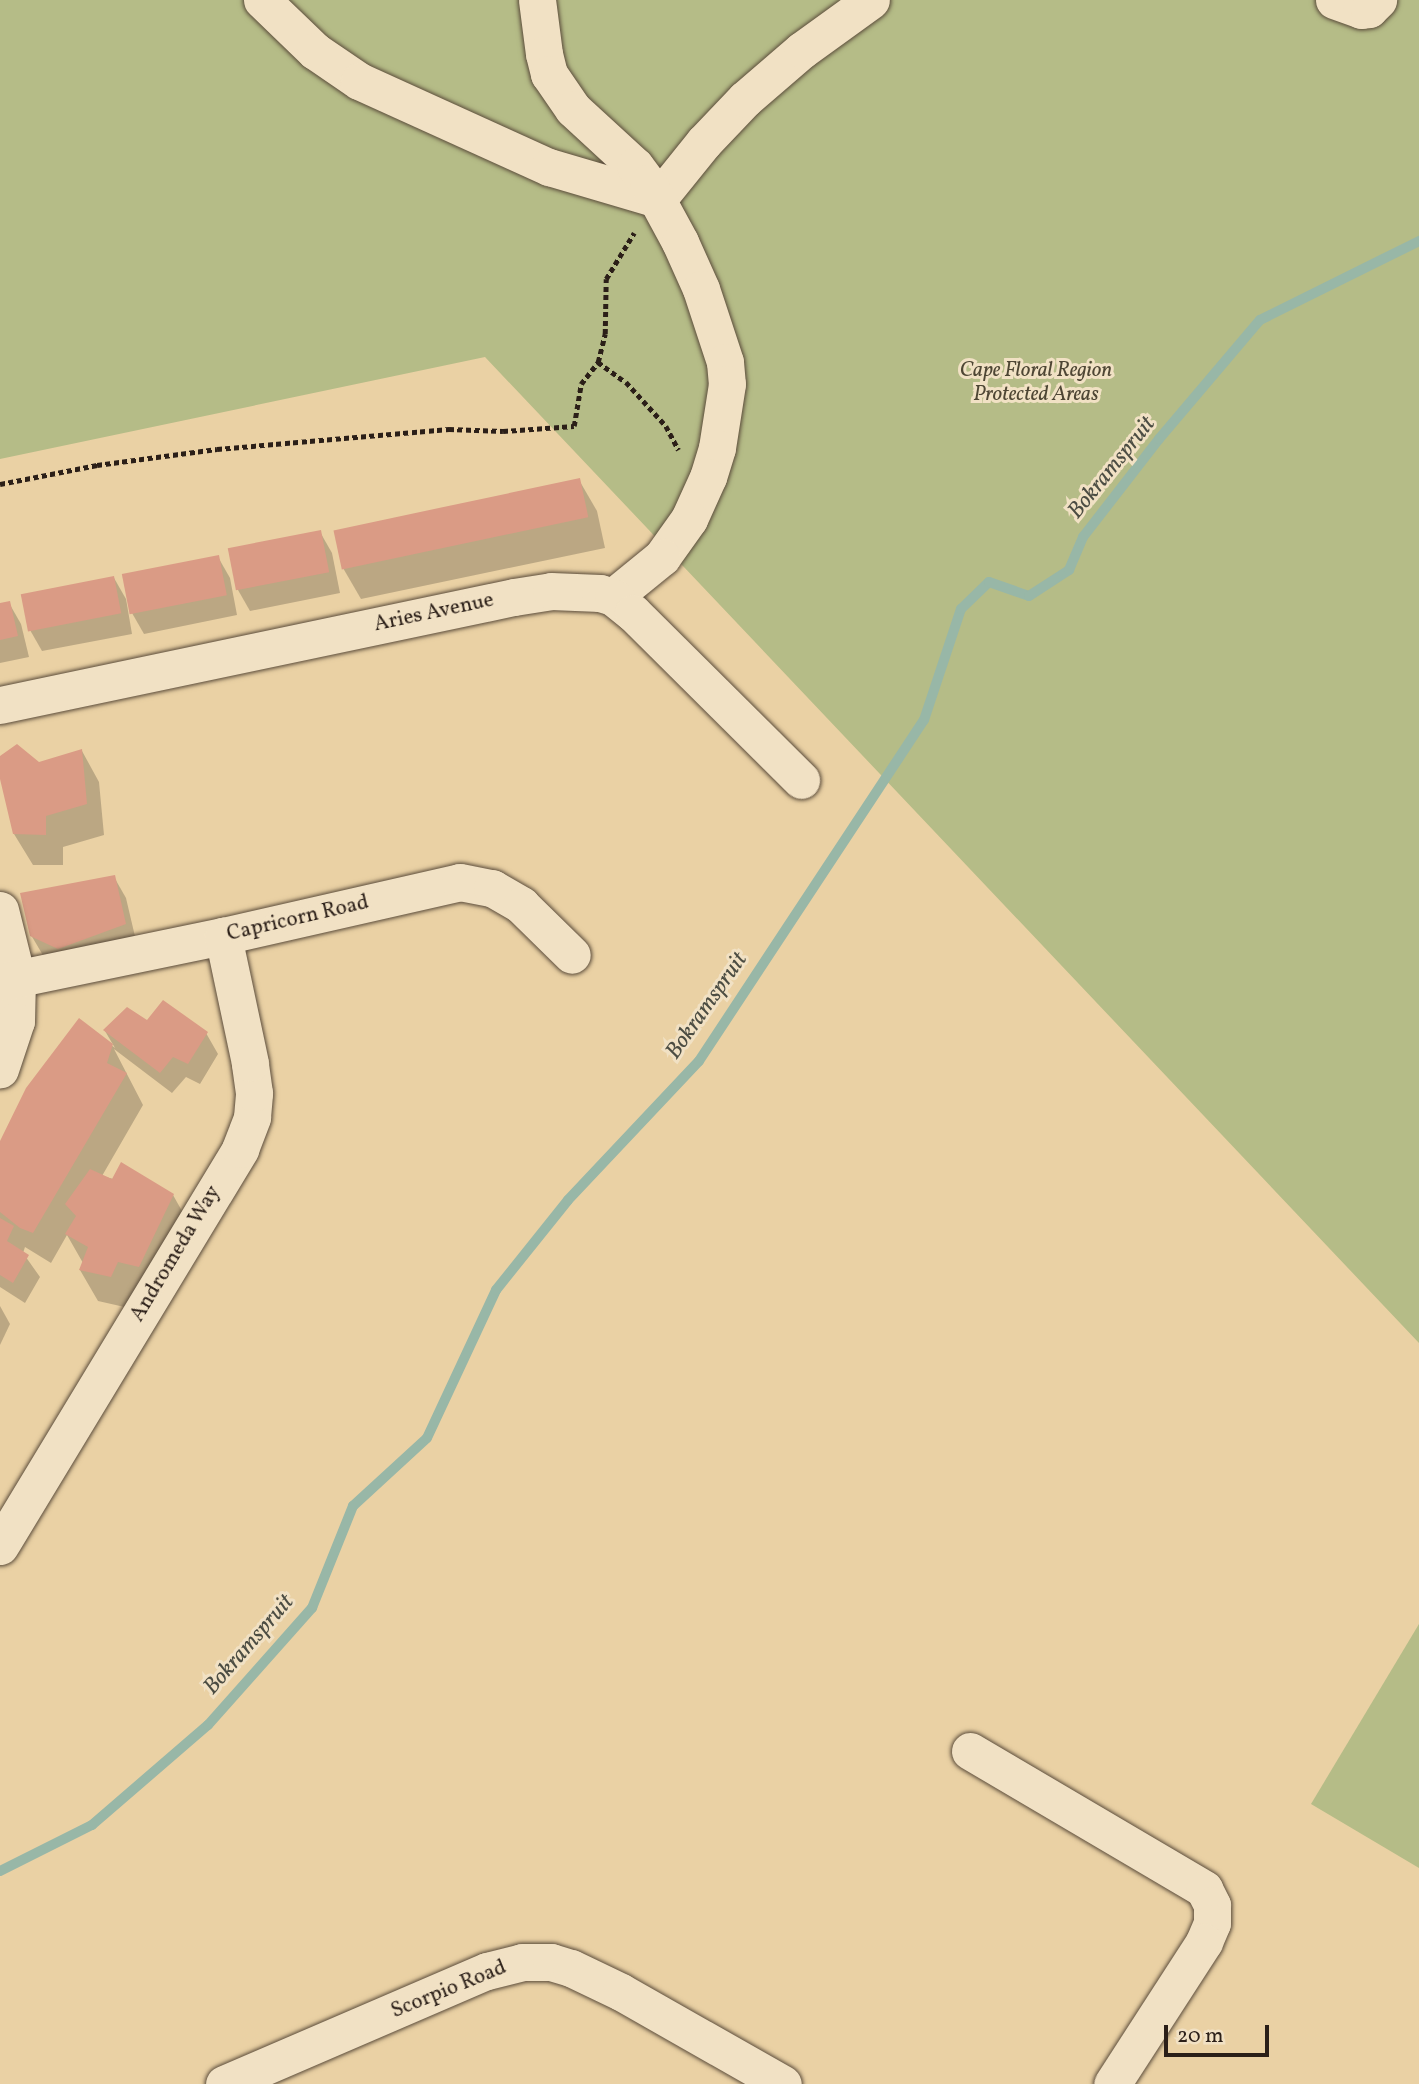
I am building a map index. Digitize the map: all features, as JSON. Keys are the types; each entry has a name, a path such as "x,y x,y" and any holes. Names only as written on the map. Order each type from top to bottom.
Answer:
{"street":[{"path":"262,0 315,51 359,81 549,167 658,199"},
{"path":"537,0 544,54 559,92 592,128 635,166 658,199 701,289 725,362 727,384 723,417 702,490 689,519 662,557 613,597"},
{"path":"658,199 704,142 745,99 871,0"},
{"path":"1334,0 1361,10 1369,9 1378,0"},
{"name":"Aries Avenue","path":"0,705 514,597 577,590 613,597 633,613 801,780"},
{"name":"Capricorn Road","path":"8,980 223,936 460,882 492,888 521,905 572,955"},
{"path":"0,910 16,1021 0,1069"},
{"name":"Andromeda Way","path":"0,1546 240,1149 252,1117 254,1093 250,1063 223,936"},
{"path":"970,1751 1204,1889 1212,1905 1212,1923 1204,1942 1112,2084"},
{"name":"Scorpio Road","path":"224,2084 487,1971 522,1962 551,1962 571,1968 621,1992 783,2084"}],"path":[{"path":"0,484 97,466 218,449 449,429 503,431 574,426 581,384 598,362 605,334 606,279 658,199"},
{"path":"598,362 626,382 666,426 702,490"}],"green space":[{"name":"Cape Floral Region Protected Areas","path":"0,0 1419,0 1419,1343 485,357 0,459"},
{"path":"1419,1624 1419,1868 1311,1804"}],"building":[{"path":"580,478 588,517 342,570 334,530"},
{"path":"321,530 329,572 236,590 228,548"},
{"path":"219,555 227,595 130,614 122,574"},
{"path":"114,576 121,613 28,631 21,594"},
{"path":"10,601 18,636 0,640 0,603"},
{"path":"17,744 39,762 82,749 87,804 46,816 46,835 13,834 0,779 0,756"},
{"path":"115,875 126,924 58,949 30,936 20,893"},
{"path":"163,1000 208,1032 188,1064 173,1057 160,1073 103,1030 127,1007 147,1020"},
{"path":"79,1018 113,1044 107,1063 127,1073 33,1233 20,1228 0,1212 0,1141 26,1088"},
{"path":"121,1162 174,1194 139,1267 118,1262 111,1277 79,1270 88,1247 65,1234 76,1216 65,1204 90,1169 112,1179"},
{"path":"0,1218 14,1226 7,1241 29,1255 13,1283 0,1275"}],"waterway":[{"name":"Bokramspruit","path":"0,1871 92,1825 208,1725 312,1608 353,1506 427,1438 496,1290 568,1200 699,1061 924,720 961,609 989,582 1029,596 1069,570 1083,537 1159,439 1260,320 1419,241"}]}
